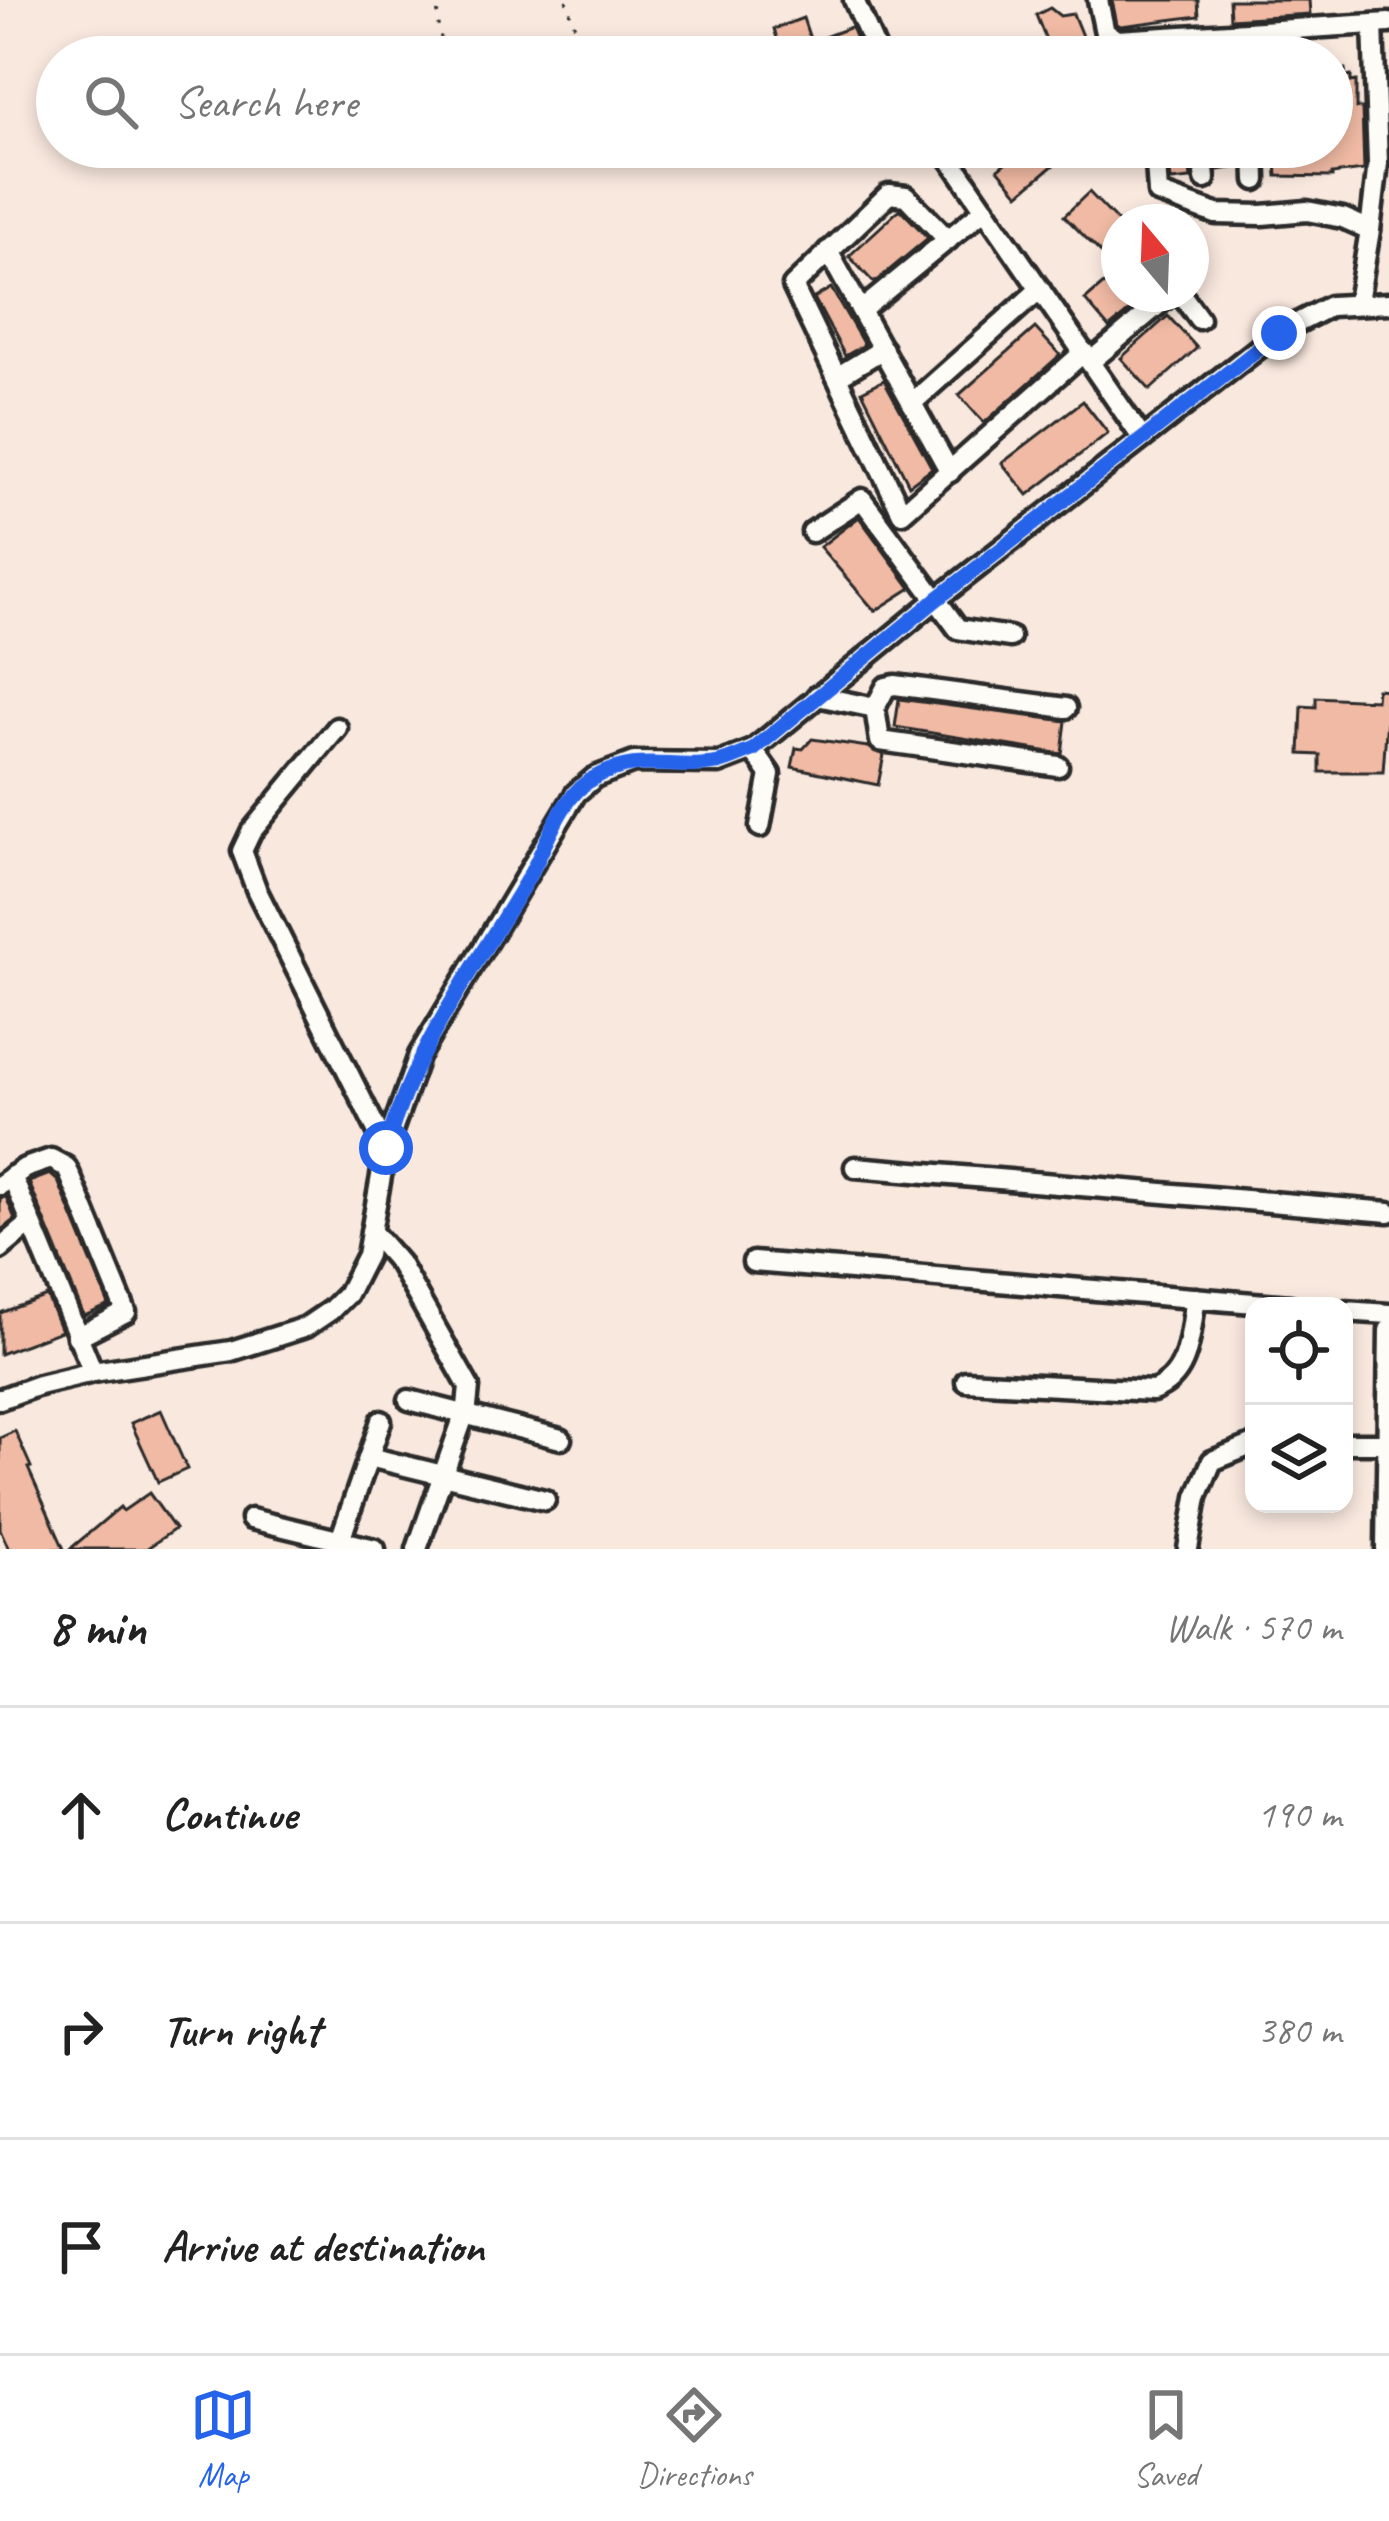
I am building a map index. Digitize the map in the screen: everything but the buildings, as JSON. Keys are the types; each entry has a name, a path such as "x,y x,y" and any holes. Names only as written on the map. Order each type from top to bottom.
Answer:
{"street":[{"path":"854,0 870,36"},
{"path":"1099,0 1108,36"},
{"path":"1190,36 1381,23 1378,164 1358,302"},
{"path":"1248,32 1248,36"},
{"path":"957,168 1142,438"},
{"path":"1156,168 1158,193 1216,214 1307,211 1343,218 1370,230"},
{"path":"1203,168 1204,179"},
{"path":"1256,168 1256,181"},
{"path":"948,240 898,193 880,200 793,286 902,513 1087,357 1148,312"},
{"path":"863,310 986,209"},
{"path":"828,251 950,472"},
{"path":"912,403 1040,289"},
{"path":"0,1400 93,1372 183,1361 306,1327 347,1294 367,1255 386,1148 419,1055 584,784 634,762 719,763 753,750 937,599 1279,333 1330,306 1389,303"},
{"path":"1194,312 1199,319"},
{"path":"837,377 883,349"},
{"path":"812,532 862,499 958,629 1010,638"},
{"path":"1058,766 880,741 875,708 886,688 895,686 1066,708"},
{"path":"817,696 875,708"},
{"path":"337,728 251,832 242,850 256,891 386,1148"},
{"path":"753,750 770,774 760,827"},
{"path":"77,1337 123,1316 124,1307 65,1167 51,1160 6,1180 31,1223 77,1337 93,1372"},
{"path":"855,1167 1389,1212"},
{"path":"0,1249 31,1223"},
{"path":"371,1231 399,1263 470,1396 417,1549"},
{"path":"753,1262 1245,1302"},
{"path":"966,1381 1153,1391 1171,1384 1182,1368 1196,1298"},
{"path":"1353,1311 1389,1314"},
{"path":"1386,1549 1389,1330"},
{"path":"409,1400 561,1439"},
{"path":"339,1545 381,1420"},
{"path":"1353,1443 1385,1443"},
{"path":"1188,1549 1197,1497 1212,1461 1245,1448"},
{"path":"369,1457 545,1500"},
{"path":"251,1519 339,1545 375,1549"}],"path":[{"path":"440,0 441,36"},
{"path":"566,0 578,36"}],"route":[{"path":"386,1148 419,1055 584,784 634,762 719,763 753,750 937,599 1279,333"}]}
